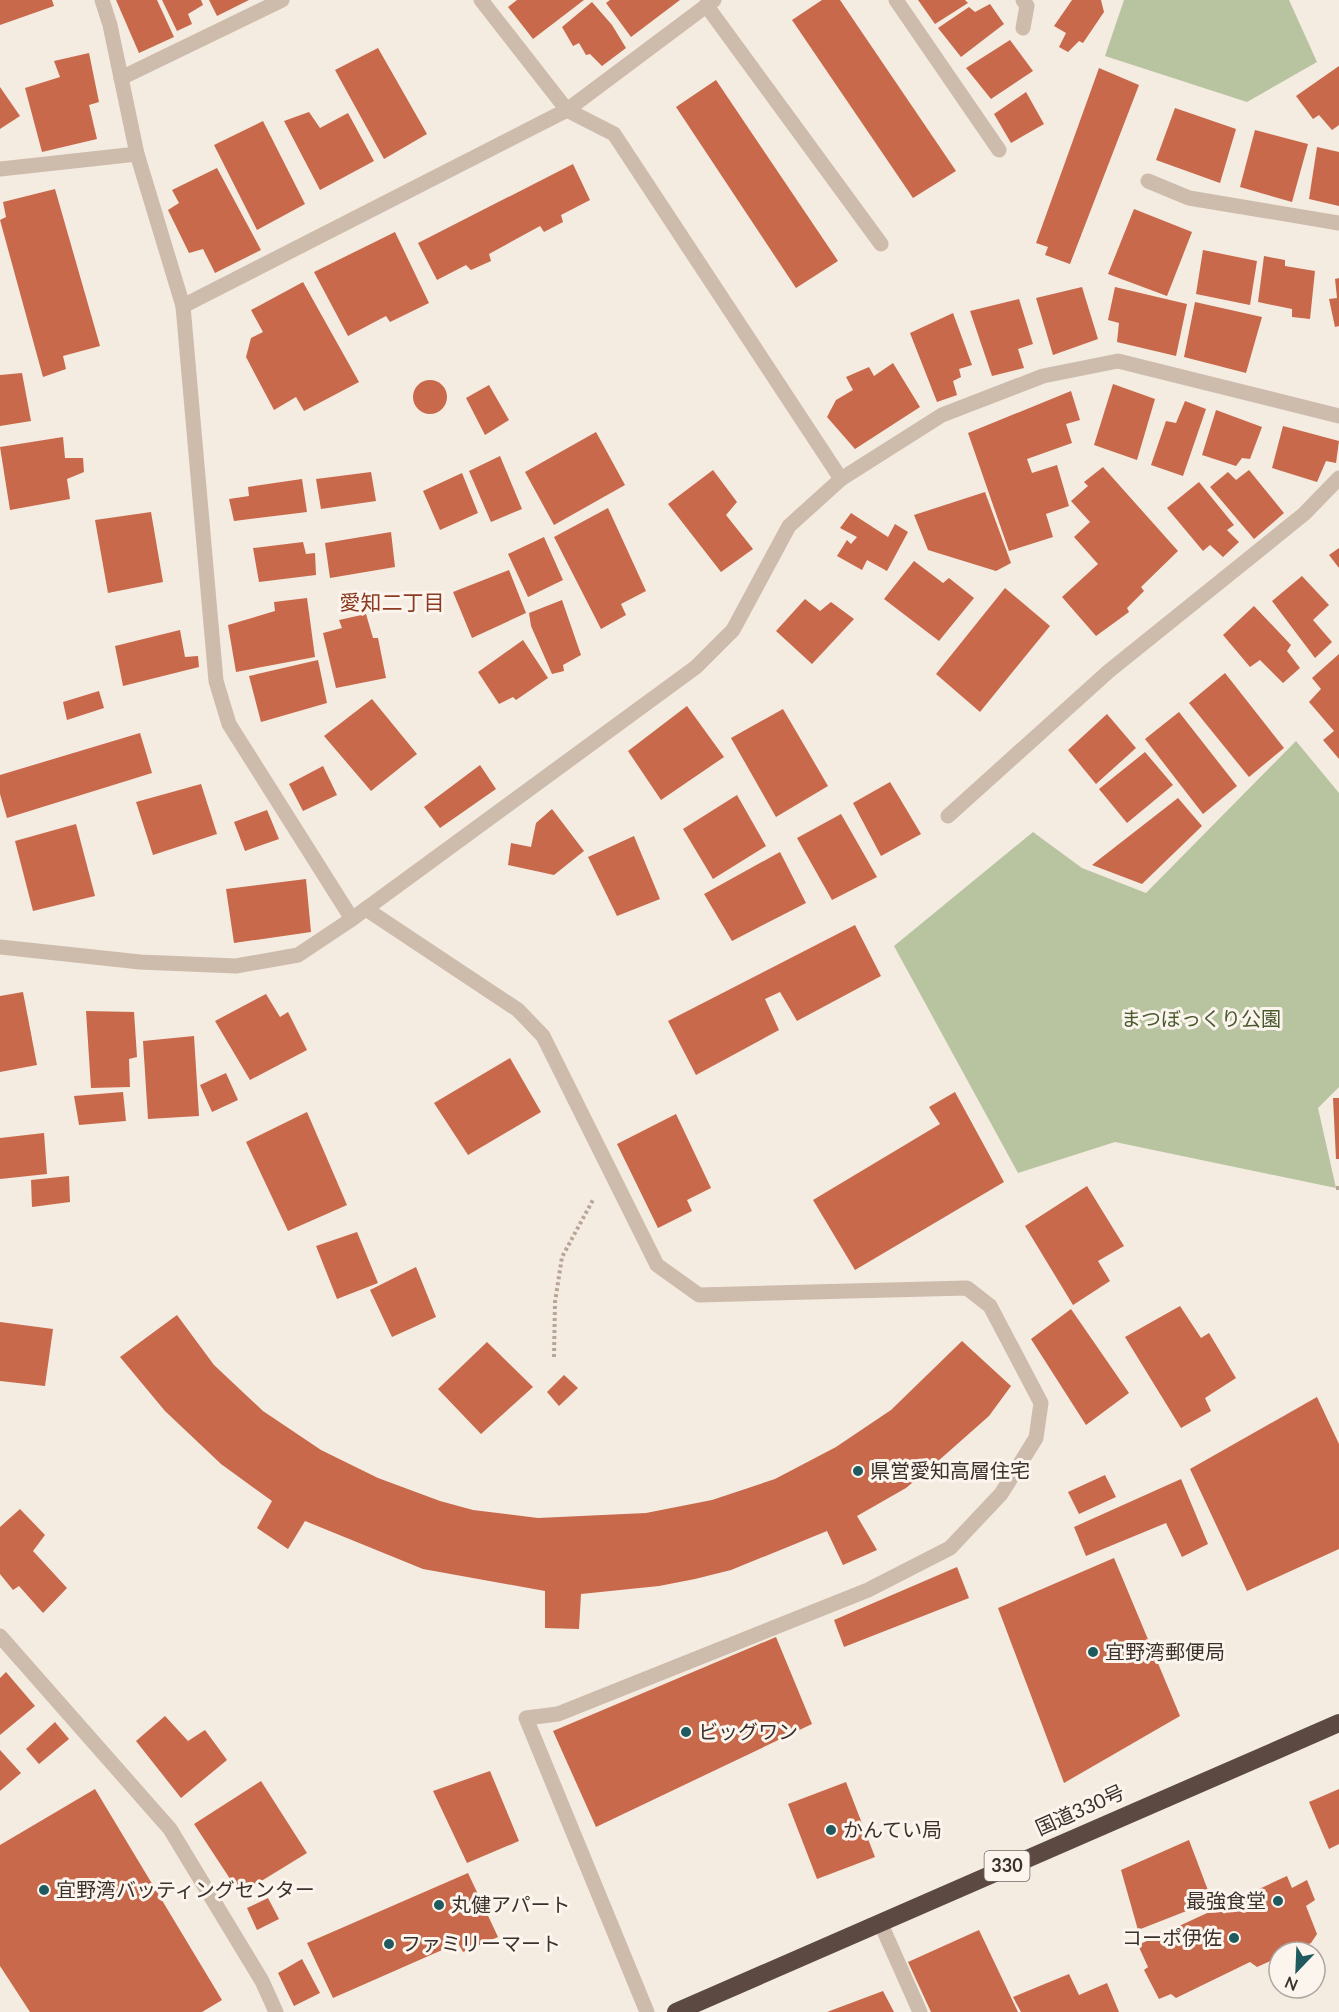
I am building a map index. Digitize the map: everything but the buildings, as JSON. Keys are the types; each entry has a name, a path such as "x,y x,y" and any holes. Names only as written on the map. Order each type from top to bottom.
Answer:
{"highway":[{"name":"国道330号","path":"676,2012 1339,1723"}],"street":[{"path":"102,0 137,154 183,306 216,681 229,724 352,919"},
{"path":"121,78 282,0"},
{"path":"481,0 567,110 614,134 841,479"},
{"path":"896,0 999,150"},
{"path":"1023,0 1027,6 1023,28"},
{"path":"183,306 567,110 710,3 881,244"},
{"path":"0,169 137,154"},
{"path":"1148,181 1189,198 1339,223"},
{"path":"0,946 140,962 236,966 298,955 366,909 696,667 733,630 789,526 841,479 942,415 1042,376 1118,361 1339,416"},
{"path":"948,816 1109,671 1304,514 1339,478"},
{"path":"366,909 518,1010 543,1036 657,1266 699,1295 967,1288 990,1306 1041,1403 1036,1438 1001,1494 950,1548 868,1590 780,1623 558,1714 526,1718 647,2012"},
{"path":"0,1635 170,1829 262,1981 276,2012"},
{"path":"880,1922 920,2012"}],"path":[{"path":"554,1357 555,1302 562,1257 579,1221 611,1173"}],"green space":[{"path":"1124,0 1289,0 1317,62 1247,102 1105,56"},
{"name":"まつぼっくり公園","path":"1296,741 1339,793 1339,1087 1318,1108 1336,1188 1115,1142 1018,1173 894,946 1033,832 1082,868 1146,893"}],"place":[{"name":"県営愛知高層住宅","path":"858,1471"},
{"name":"宜野湾郵便局","path":"1093,1652"},
{"name":"ビッグワン","path":"686,1732"},
{"name":"かんてい局","path":"831,1830"},
{"name":"宜野湾バッティングセンター","path":"44,1890"},
{"name":"最強食堂","path":"1278,1901"},
{"name":"丸健アパート","path":"439,1905"},
{"name":"コーポ伊佐","path":"1234,1938"},
{"name":"ファミリーマート","path":"389,1944"}],"district":[{"name":"愛知二丁目","path":"392,603"}]}
